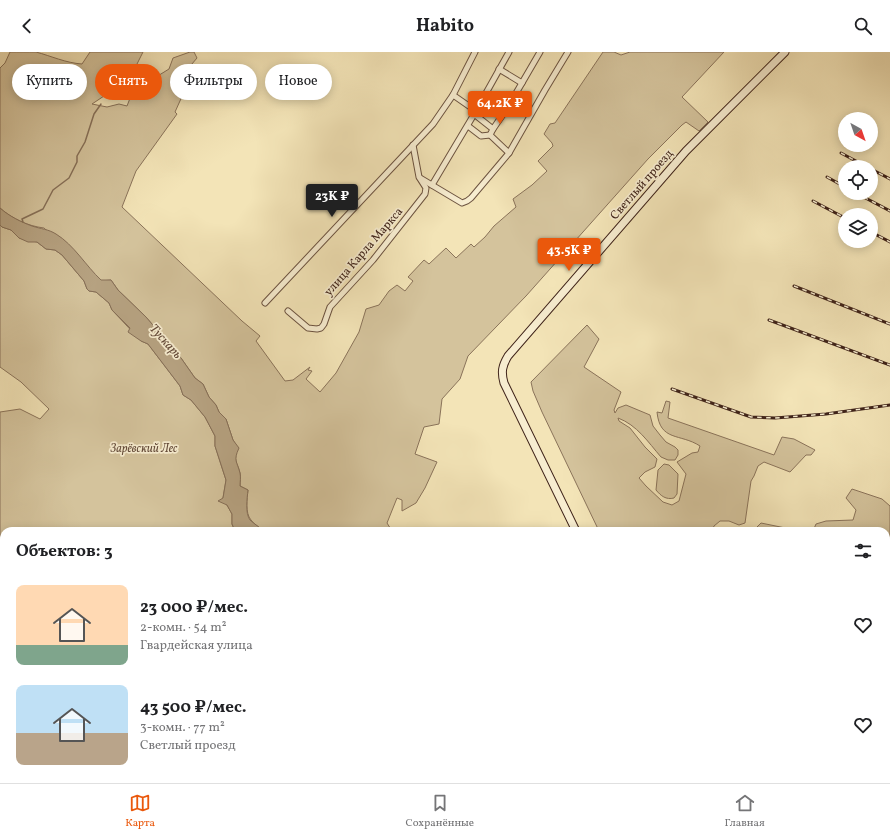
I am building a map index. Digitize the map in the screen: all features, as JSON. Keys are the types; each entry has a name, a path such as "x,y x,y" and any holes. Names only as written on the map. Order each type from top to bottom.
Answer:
{"street":[{"path":"265,303 433,124 453,95 475,52"},
{"path":"432,185 468,126 498,69 509,52"},
{"path":"490,135 540,52"},
{"path":"419,178 462,203 467,201 482,187 509,153 568,52"},
{"name":"Светлый проезд","path":"574,527 504,383 502,370 503,365 508,356 702,133 785,52"},
{"path":"498,69 522,83"},
{"path":"453,95 493,129"},
{"path":"468,126 481,136 490,135 509,153"},
{"name":"улица Карла Маркса","path":"288,311 308,328 321,328 330,307 373,260 425,194 426,188 419,178 413,145"}],"green space":[{"path":"10,52 36,52 64,61 82,64 90,52 143,52 137,64 95,64 95,100 98,100 92,104 107,107 119,104 127,106 129,100 162,100 162,73 169,69 170,66 170,100 180,100 175,112 177,114 136,171 122,207 242,321 260,336 256,341 285,381 293,380 310,367 308,370 312,371 306,379 320,392 336,373 359,332 366,309 379,305 389,291 397,285 405,291 413,281 408,277 424,260 429,264 446,248 456,258 471,244 474,247 494,226 516,207 513,199 532,185 547,171 538,161 553,146 544,134 550,124 555,123 603,52 614,52 621,55 630,52 724,52 682,97 708,122 699,131 686,122 682,125 648,159 526,296 468,356 460,379 442,399 439,424 424,427 415,454 437,462 416,503 402,511 402,500 397,498 387,523 390,527 259,527 252,521 248,514 248,490 240,486 240,475 236,461 238,448 233,440 226,419 219,412 216,405 209,397 203,384 195,378 181,358 146,317 118,290 111,280 101,281 44,228 32,226 20,221 0,208 0,68 5,63"},
{"path":"190,52 194,52 197,58 192,64 171,64 173,58"},
{"name":"Зарёвский Лес","path":"0,225 11,230 19,238 37,242 46,249 55,250 62,255 84,281 87,289 89,291 96,292 109,303 112,310 141,341 148,344 180,386 183,395 191,400 205,417 215,436 215,446 226,480 223,498 232,514 233,527 0,527 0,412 20,409 40,419 49,409 21,382 0,367"},
{"path":"587,325 599,339 584,367 621,392 614,410 615,413 618,408 626,405 650,415 653,426 660,435 666,442 678,450 678,455 675,460 668,460 661,457 637,429 618,418 619,421 630,428 657,459 655,467 645,472 639,478 663,502 672,505 679,501 686,474 677,462 692,453 698,452 700,446 667,433 662,428 657,412 662,413 666,401 670,402 668,418 774,455 782,437 794,439 815,450 811,455 806,455 790,472 764,462 758,466 751,481 745,523 739,525 729,521 720,521 714,527 597,527 542,412 533,391 531,382"},
{"path":"664,464 669,465 678,474 677,494 674,498 664,497 656,490 658,470"},
{"path":"852,489 882,499 890,506 890,527 815,527 816,524 826,521 853,520 856,510 846,498"},
{"path":"761,523 780,527 757,527"}],"water":[{"name":"Тускарь","path":"0,208 24,223 56,234 69,244 101,280 111,280 118,290 146,317 181,358 195,378 203,384 209,397 216,405 219,412 226,419 233,440 239,448 236,461 240,475 240,486 248,490 247,514 250,520 259,527 233,527 232,514 227,505 218,501 223,498 226,480 215,446 215,436 205,417 191,400 183,395 180,386 148,344 128,332 130,328 112,310 109,303 96,292 89,291 87,289 84,281 62,255 55,250 46,249 37,242 28,242 19,238 11,230 0,225"}],"waterway":[{"path":"23,222 22,219 43,209 53,190 69,178 77,162 77,156 85,142 94,114 101,104"}],"railway":[{"path":"841,153 854,160"},
{"path":"878,173 890,179"},
{"path":"827,177 838,183"},
{"path":"869,200 890,211"},
{"path":"813,201 838,214"},
{"path":"878,236 890,242"},
{"path":"794,286 890,324"},
{"path":"769,320 890,365"},
{"path":"672,389 751,417 775,418 826,414 890,405"}]}
